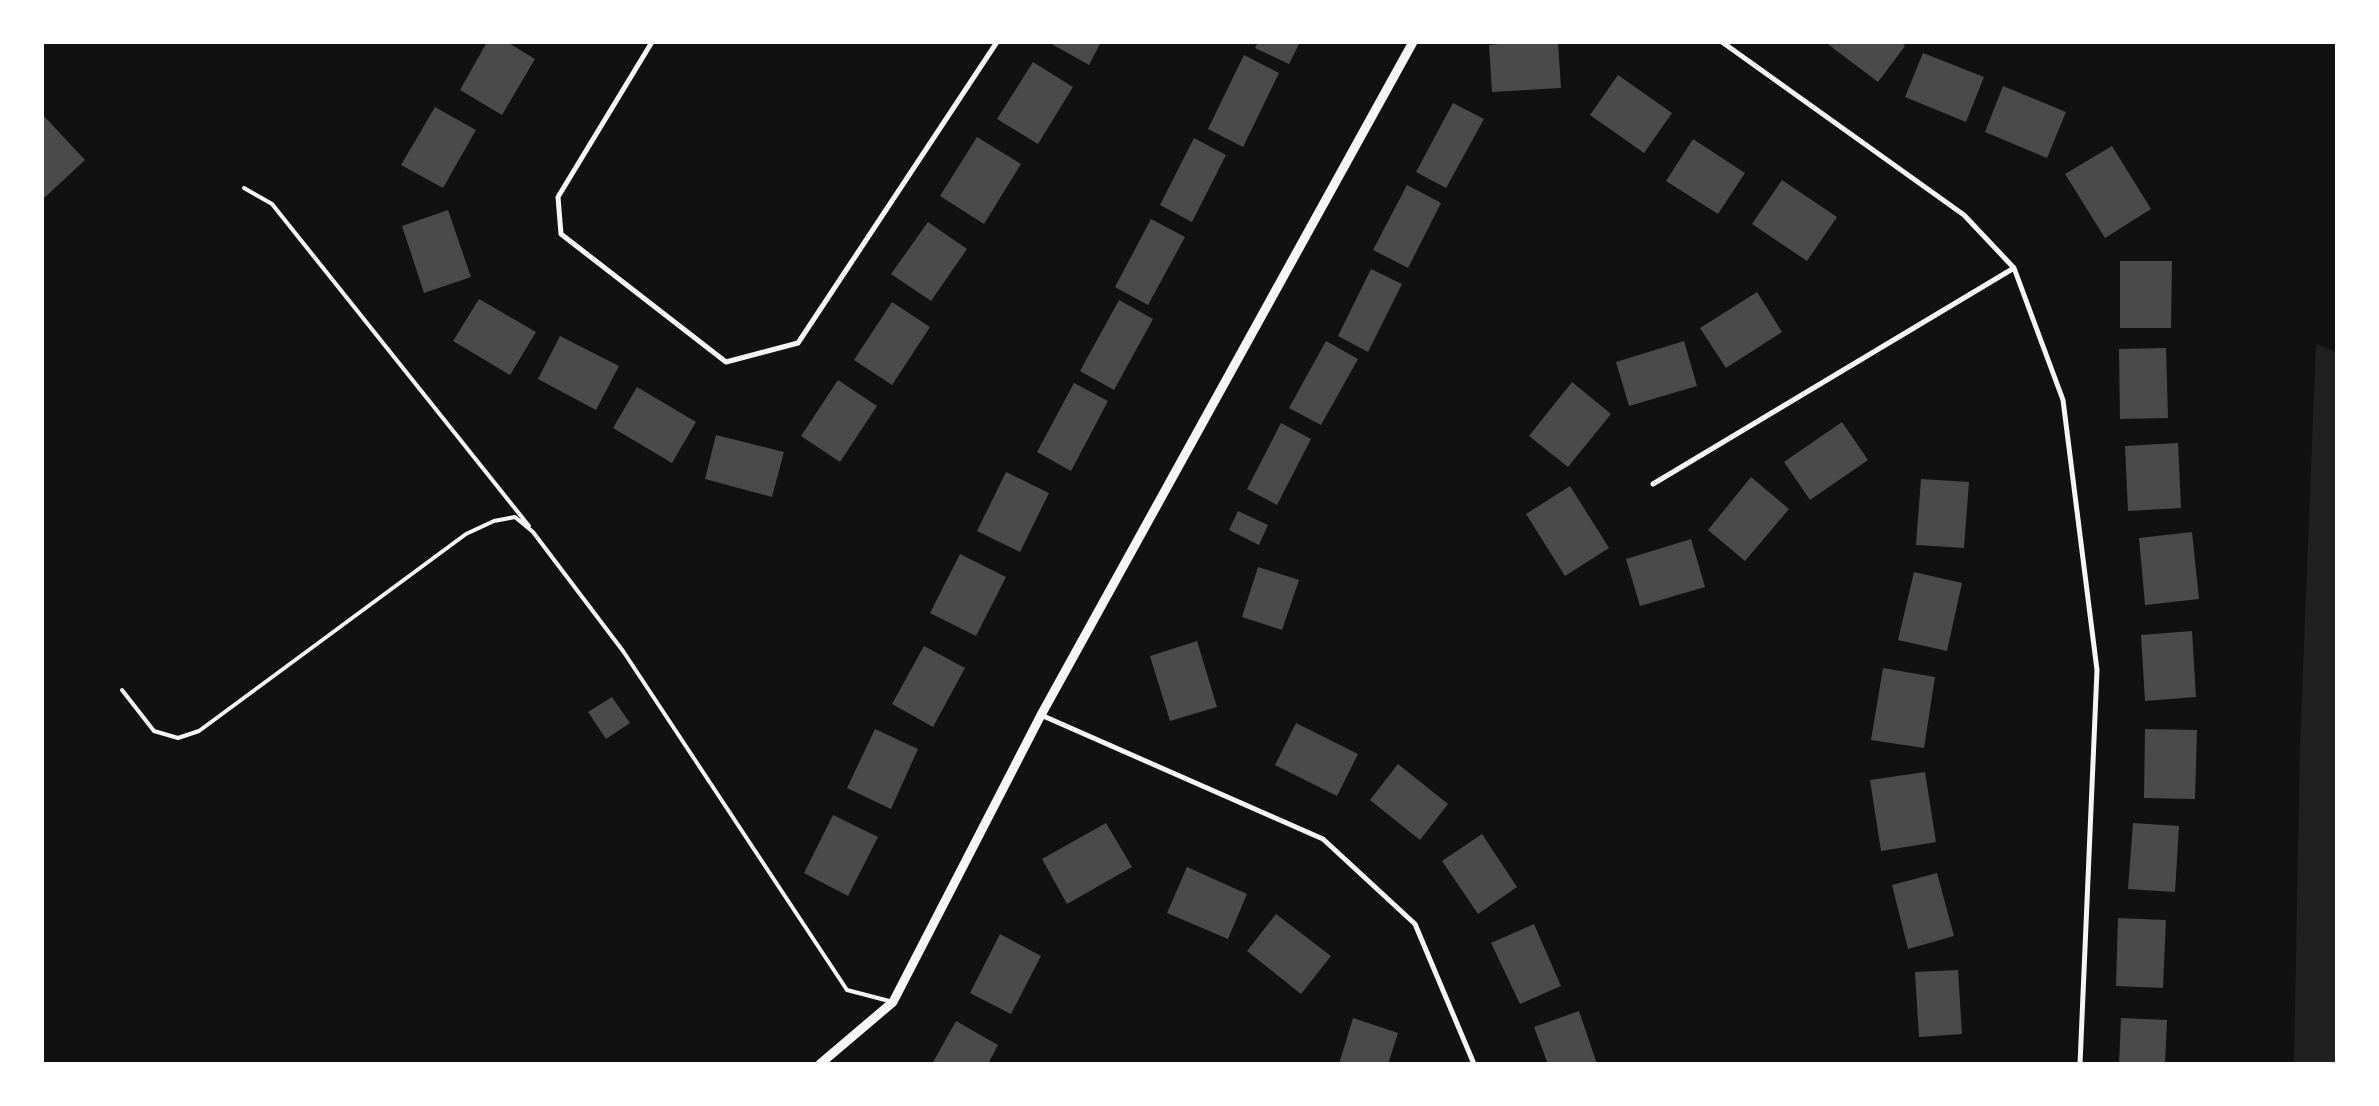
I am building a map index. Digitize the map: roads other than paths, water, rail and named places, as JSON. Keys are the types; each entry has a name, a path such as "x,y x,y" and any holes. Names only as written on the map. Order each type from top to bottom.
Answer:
{"street":[{"path":"652,42 558,198 560,234 726,362 798,343 997,42"},
{"path":"820,1064 893,1002 1041,715 1413,42"},
{"path":"1722,42 1964,215 2014,268 2063,400 2097,670 2080,1064"},
{"path":"1653,484 2014,268"},
{"path":"1041,715 1323,839 1415,924 1474,1064"}],"lane":[{"path":"244,188 272,204 533,532 623,651 847,990 893,1002"},
{"path":"122,690 154,731 178,738 200,731 466,534 494,520 515,517 533,532"}]}
